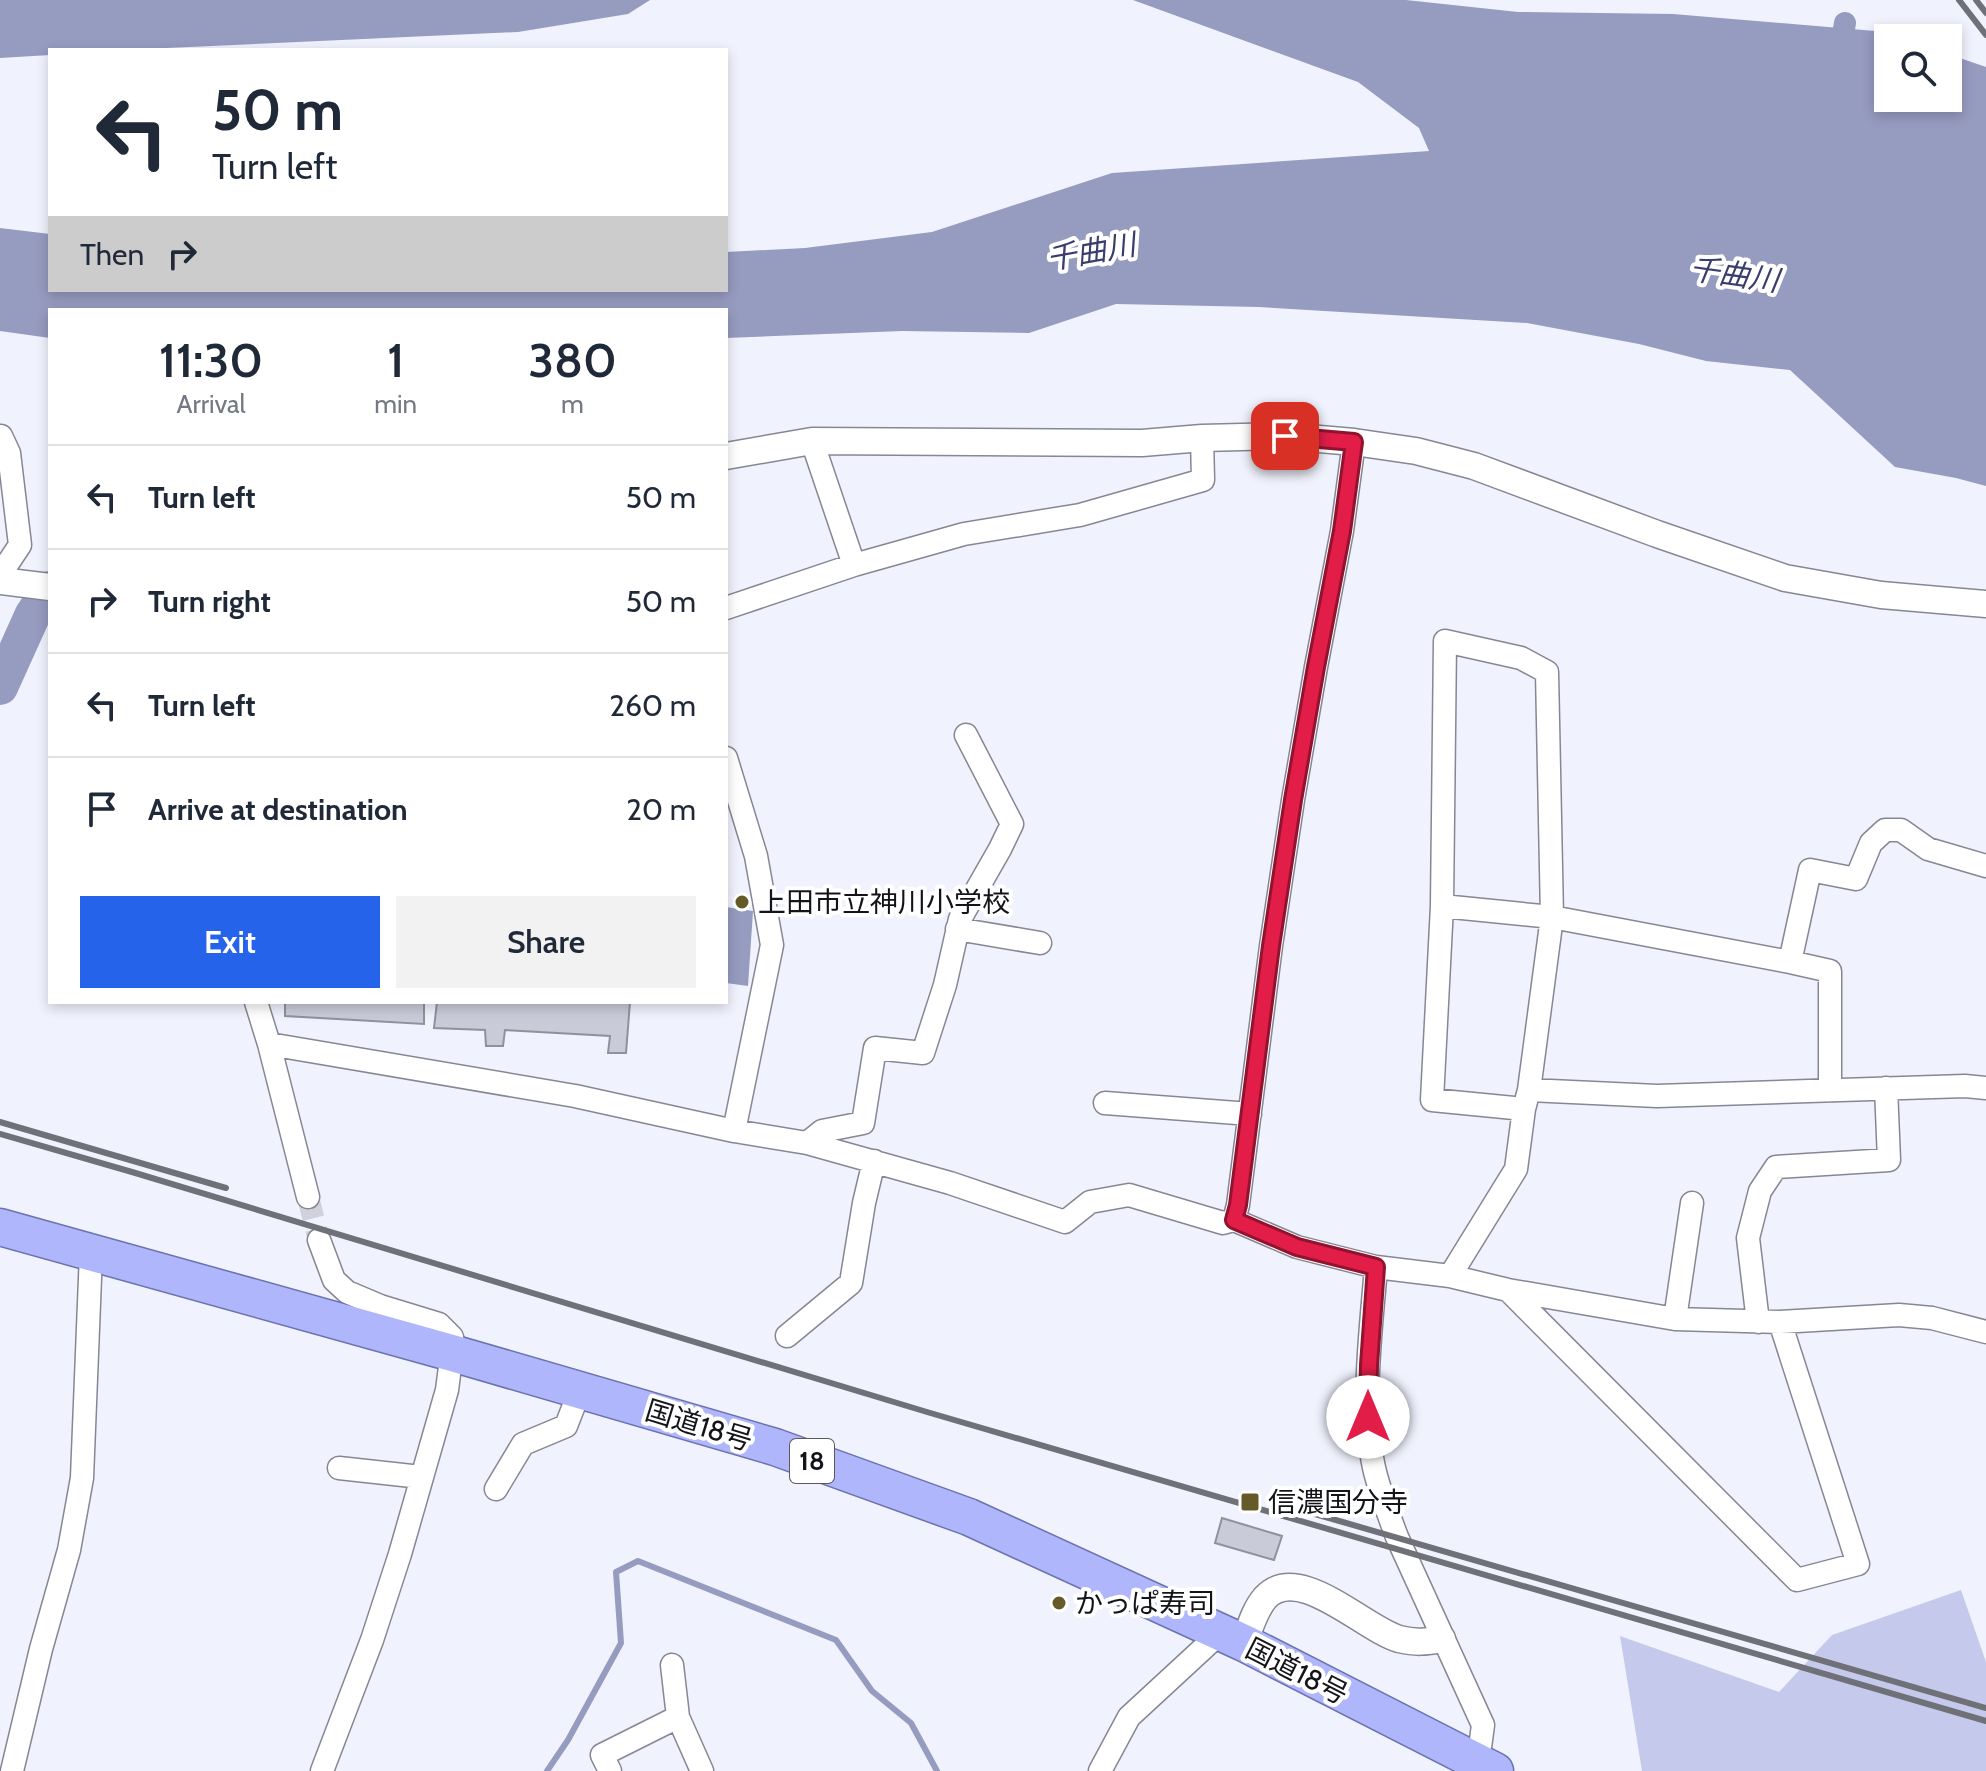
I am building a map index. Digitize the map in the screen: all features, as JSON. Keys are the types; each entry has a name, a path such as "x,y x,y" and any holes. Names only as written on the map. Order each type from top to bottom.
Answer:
{"highway":[{"name":"国道18号","path":"0,1227 775,1447 969,1517 1232,1638 1483,1768"}],"street":[{"path":"0,575 20,545 9,453 1,436"},
{"path":"728,456 812,441 1142,443 1285,436 1354,442 1416,451 1474,466 1785,578 1881,595 1986,604"},
{"path":"728,607 854,565 964,534 1080,515 1203,480 1202,438"},
{"path":"812,441 854,565"},
{"path":"1234,1220 1293,800 1342,531 1354,442"},
{"path":"0,581 48,587"},
{"path":"1450,1276 1516,1169 1526,1100 1552,917 1547,672 1521,658 1445,641 1442,906 1432,1100 1526,1100 1965,1086 1986,1088"},
{"path":"807,1143 822,1131 863,1123 875,1048 923,1053 945,985 960,919 1012,824 966,735"},
{"path":"728,765 756,856 772,945 734,1131"},
{"path":"1790,962 1810,870 1856,879 1871,843 1885,830 1901,830 1928,849 1986,866"},
{"path":"1442,906 1552,917 1830,971 1830,1090"},
{"path":"957,929 1040,943"},
{"path":"257,1004 308,1197"},
{"path":"269,1044 575,1096 734,1131 807,1143 950,1183 1065,1222 1090,1202 1129,1195 1223,1223 1234,1220 1297,1247 1376,1267 1450,1276 1508,1290 1675,1319 1769,1322 1899,1315 1932,1318 1986,1332"},
{"path":"1508,1290 1797,1580 1858,1564 1769,1322 1748,1238 1760,1191 1776,1167 1889,1160 1886,1088"},
{"path":"1105,1103 1250,1114"},
{"path":"787,1336 851,1283 874,1161"},
{"path":"1675,1319 1692,1203"},
{"path":"319,1240 334,1280 347,1292 439,1324 452,1337 447,1390 400,1554 372,1640 322,1771"},
{"path":"12,1771 69,1550 82,1478 81,1250"},
{"path":"1376,1267 1368,1417 1375,1470 1397,1537 1483,1725 1483,1768"},
{"path":"496,1489 523,1444 566,1426 580,1390"},
{"path":"339,1468 421,1477"},
{"path":"1100,1771 1129,1717 1232,1638 1267,1596 1280,1588 1301,1588 1318,1594 1397,1638 1423,1643 1442,1639"},
{"path":"672,1665 678,1717 702,1771"},
{"path":"610,1771 602,1755 678,1717"}],"shaded area":[{"path":"1961,1590 1986,1662 1986,1771 1642,1771 1620,1636 1779,1692 1832,1635"}],"water":[{"path":"0,0 650,0 628,14 518,32 166,48 48,48 48,55 0,58"},
{"name":"千曲川","path":"1133,0 1406,0 1518,12 1673,14 1874,31 1874,112 1962,112 1962,59 1986,67 1986,486 1895,467 1790,370 1706,361 1639,344 1527,323 1259,307 1116,304 1029,333 902,331 728,338 728,308 48,308 48,338 0,331 0,228 48,234 48,292 728,292 728,252 805,248 932,232 1112,173 1429,151 1419,128 1358,82"},
{"path":"728,907 753,911 748,986 728,983"}],"building":[{"path":"285,1004 424,1004 424,1024 285,1016"},
{"path":"437,1004 630,1004 626,1053 608,1053 610,1036 505,1030 503,1046 486,1046 485,1030 434,1028"},
{"path":"1222,1518 1282,1536 1274,1560 1215,1543"}],"waterway":[{"path":"1839,58 1845,23"},
{"path":"0,687 33,614 48,592"},
{"path":"547,1771 568,1740 621,1643 616,1572 638,1561 836,1640 872,1691 911,1723 937,1771"}],"tunnel":[{"path":"308,1197 319,1240"}],"railway":[{"path":"1959,0 1986,35"},
{"path":"1976,0 1986,13"},
{"path":"0,1122 226,1188"},
{"path":"0,1134 927,1412 1986,1721"},
{"path":"1315,1514 1986,1708"}],"place":[{"name":"上田市立神川小学校","path":"742,902"},
{"name":"信濃国分寺","path":"1250,1502"},
{"name":"かっぱ寿司","path":"1059,1603"}],"route":[{"path":"1285,436 1354,442 1342,531 1293,800 1234,1220 1297,1247 1376,1267 1368,1417"}]}
